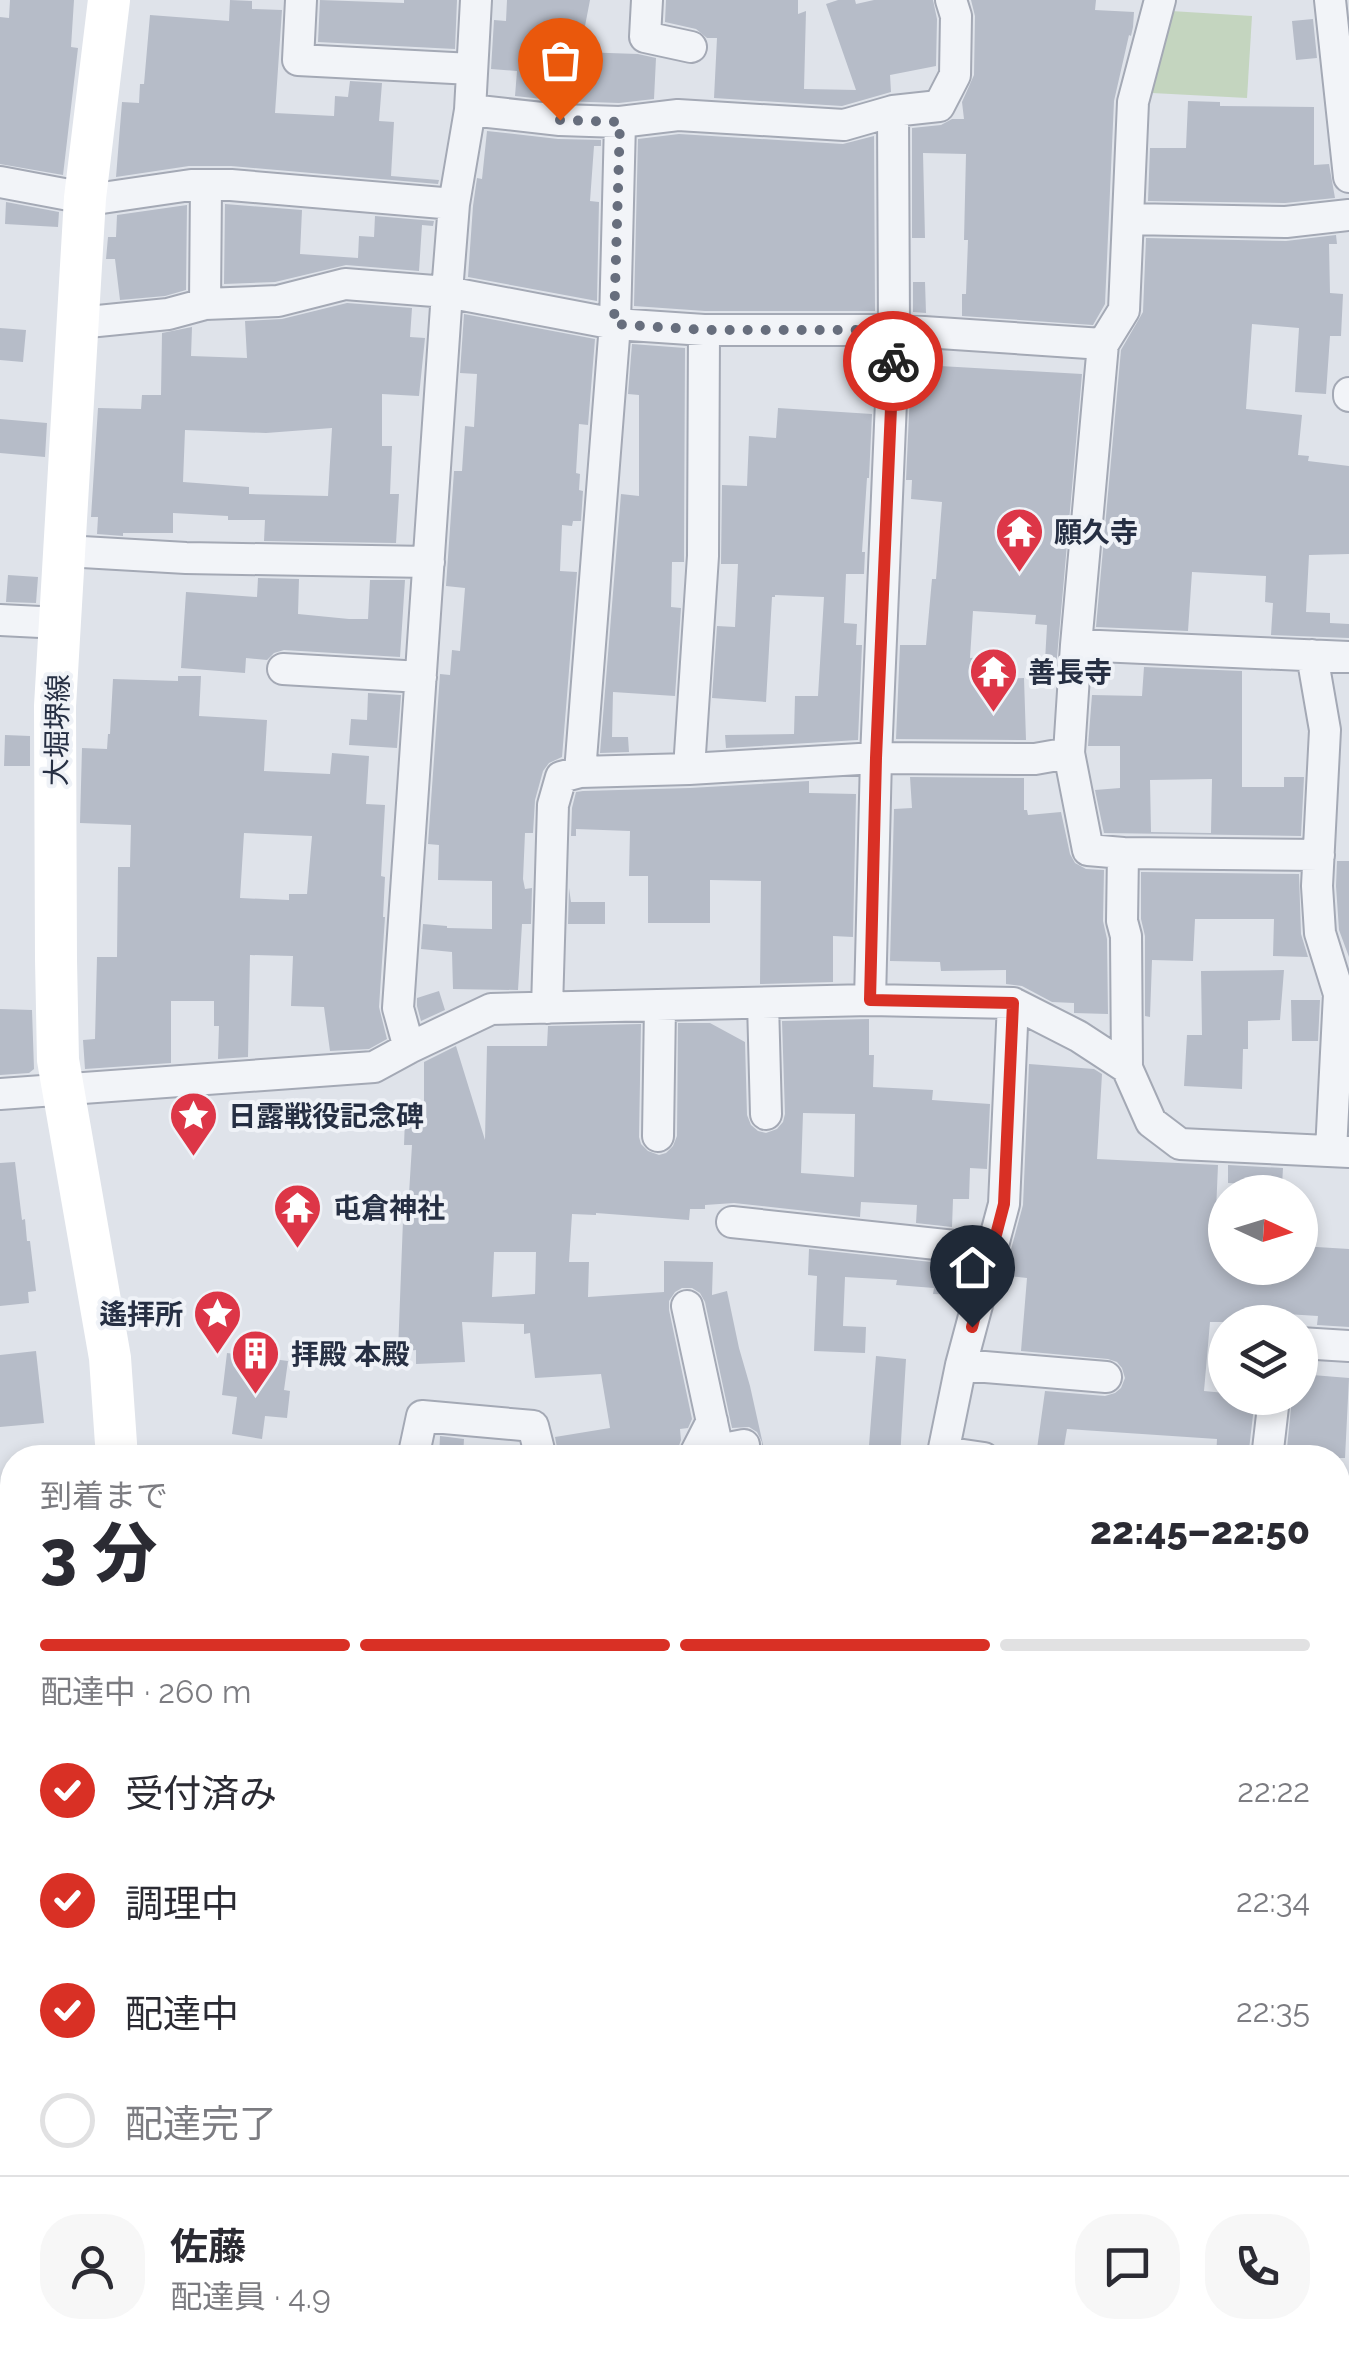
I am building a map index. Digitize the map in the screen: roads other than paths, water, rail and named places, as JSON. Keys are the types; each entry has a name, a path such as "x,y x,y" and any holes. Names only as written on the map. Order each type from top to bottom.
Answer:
{"main road":[{"name":"大堀堺線","path":"110,0 84,198 55,706 58,1060 110,1358 115,1445"}],"street":[{"path":"301,0 298,60 472,70"},
{"path":"409,1048 398,1008 447,292 454,204 470,110 476,0"},
{"path":"647,0 646,37 692,47"},
{"path":"470,110 560,120 620,122 678,115 844,125 893,111 940,106 955,74 956,16 952,0"},
{"path":"1160,0 1133,102 1124,310 1102,344 1069,753 1088,850 1319,855"},
{"path":"1330,0 1349,176"},
{"path":"870,1000 894,330 893,111"},
{"path":"580,772 614,324 620,122"},
{"path":"0,182 84,198 191,185 231,185 454,204"},
{"path":"205,304 206,185"},
{"path":"1128,219 1286,222 1349,215"},
{"path":"78,323 168,314 205,304 278,301 345,284 447,292 614,324 704,330 894,330 1102,344"},
{"path":"688,769 702,556 704,330"},
{"path":"64,551 186,558 429,562"},
{"path":"0,620 60,623"},
{"path":"1076,644 1349,657"},
{"path":"1123,853 1127,1068 1151,1122 1180,1144 1340,1151 1339,994 1320,933 1317,886 1326,730 1312,655"},
{"path":"283,670 421,678"},
{"path":"547,1008 554,805 560,777 580,772 876,758 1035,759 1069,753"},
{"path":"0,1094 374,1067 490,1009 763,1002 1013,1003 1078,1036 1127,1068"},
{"path":"763,1002 766,1114"},
{"path":"945,1445 961,1365 1004,1204 1013,1003"},
{"path":"658,1136 660,1005"},
{"path":"732,1222 992,1250"},
{"path":"688,1306 717,1445"},
{"path":"1318,1344 1349,1346"},
{"path":"961,1365 1106,1377"},
{"path":"1269,1445 1272,1415"},
{"path":"415,1445 422,1416 533,1426 538,1445"},
{"path":"699,1445 712,1422"},
{"path":"740,1445 744,1444"}],"place":[{"name":"願久寺","path":"1019,574"},
{"name":"善長寺","path":"993,714"},
{"name":"日露戦役記念碑","path":"193,1158"},
{"name":"屯倉神社","path":"298,1250"},
{"name":"遙拝所","path":"218,1356"},
{"name":"拝殿 本殿","path":"256,1396"}]}
